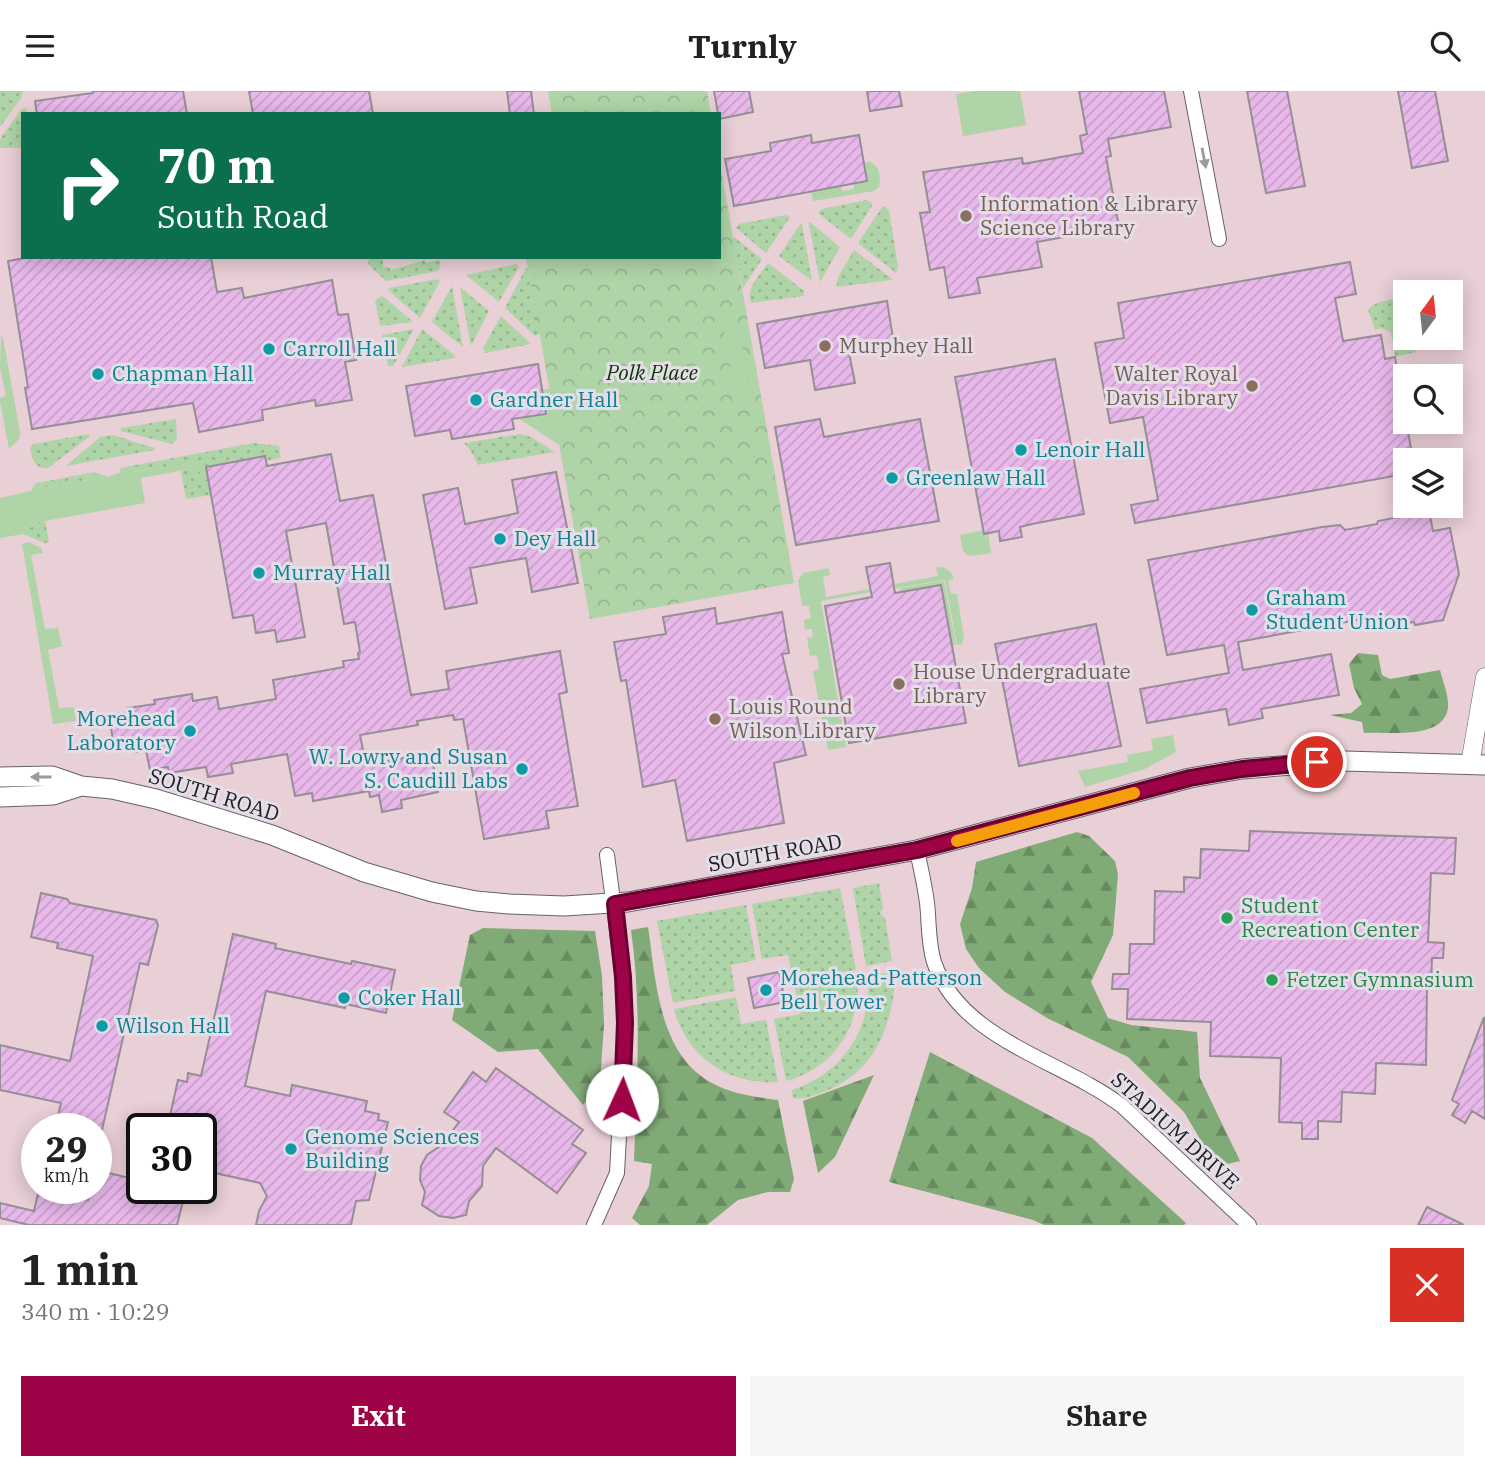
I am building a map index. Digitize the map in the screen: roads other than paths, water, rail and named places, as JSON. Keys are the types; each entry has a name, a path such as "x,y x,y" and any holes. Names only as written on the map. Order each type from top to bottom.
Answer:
{"main road":[{"name":"SOUTH ROAD","path":"0,778 51,776 81,786 122,791 195,810 272,835 364,872 432,892 476,901 564,906 615,904 917,850 1190,778 1242,769 1344,761 1478,765"},
{"name":"SOUTH ROAD","path":"0,797 53,795 81,786"}],"street":[{"path":"1191,91 1219,239"},
{"path":"1478,765 1485,677"},
{"name":"STADIUM DRIVE","path":"917,850 933,961 955,1001 1002,1037 1100,1089 1122,1106 1249,1225"},
{"path":"594,1225 613,1183 619,1162 625,1023 623,977 607,855"}],"place":[{"name":"Information & Library Science Library","path":"966,216"},
{"name":"Murphey Hall","path":"825,346"},
{"name":"Carroll Hall","path":"269,349"},
{"name":"Chapman Hall","path":"98,374"},
{"name":"Walter Royal Davis Library","path":"1252,386"},
{"name":"Gardner Hall","path":"476,400"},
{"name":"Lenoir Hall","path":"1021,450"},
{"name":"Greenlaw Hall","path":"892,478"},
{"name":"Dey Hall","path":"500,539"},
{"name":"Murray Hall","path":"259,573"},
{"name":"Graham Student Union","path":"1252,610"},
{"name":"House Undergraduate Library","path":"899,684"},
{"name":"Louis Round Wilson Library","path":"715,719"},
{"name":"Morehead Laboratory","path":"190,731"},
{"name":"W. Lowry and Susan S. Caudill Labs","path":"522,769"},
{"name":"Student Recreation Center","path":"1227,918"},
{"name":"Fetzer Gymnasium","path":"1272,980"},
{"name":"Morehead-Patterson Bell Tower","path":"766,990"},
{"name":"Coker Hall","path":"344,998"},
{"name":"Wilson Hall","path":"102,1026"},
{"name":"Genome Sciences Building","path":"291,1149"}],"park label":[{"name":"Polk Place","path":"652,373"}]}
